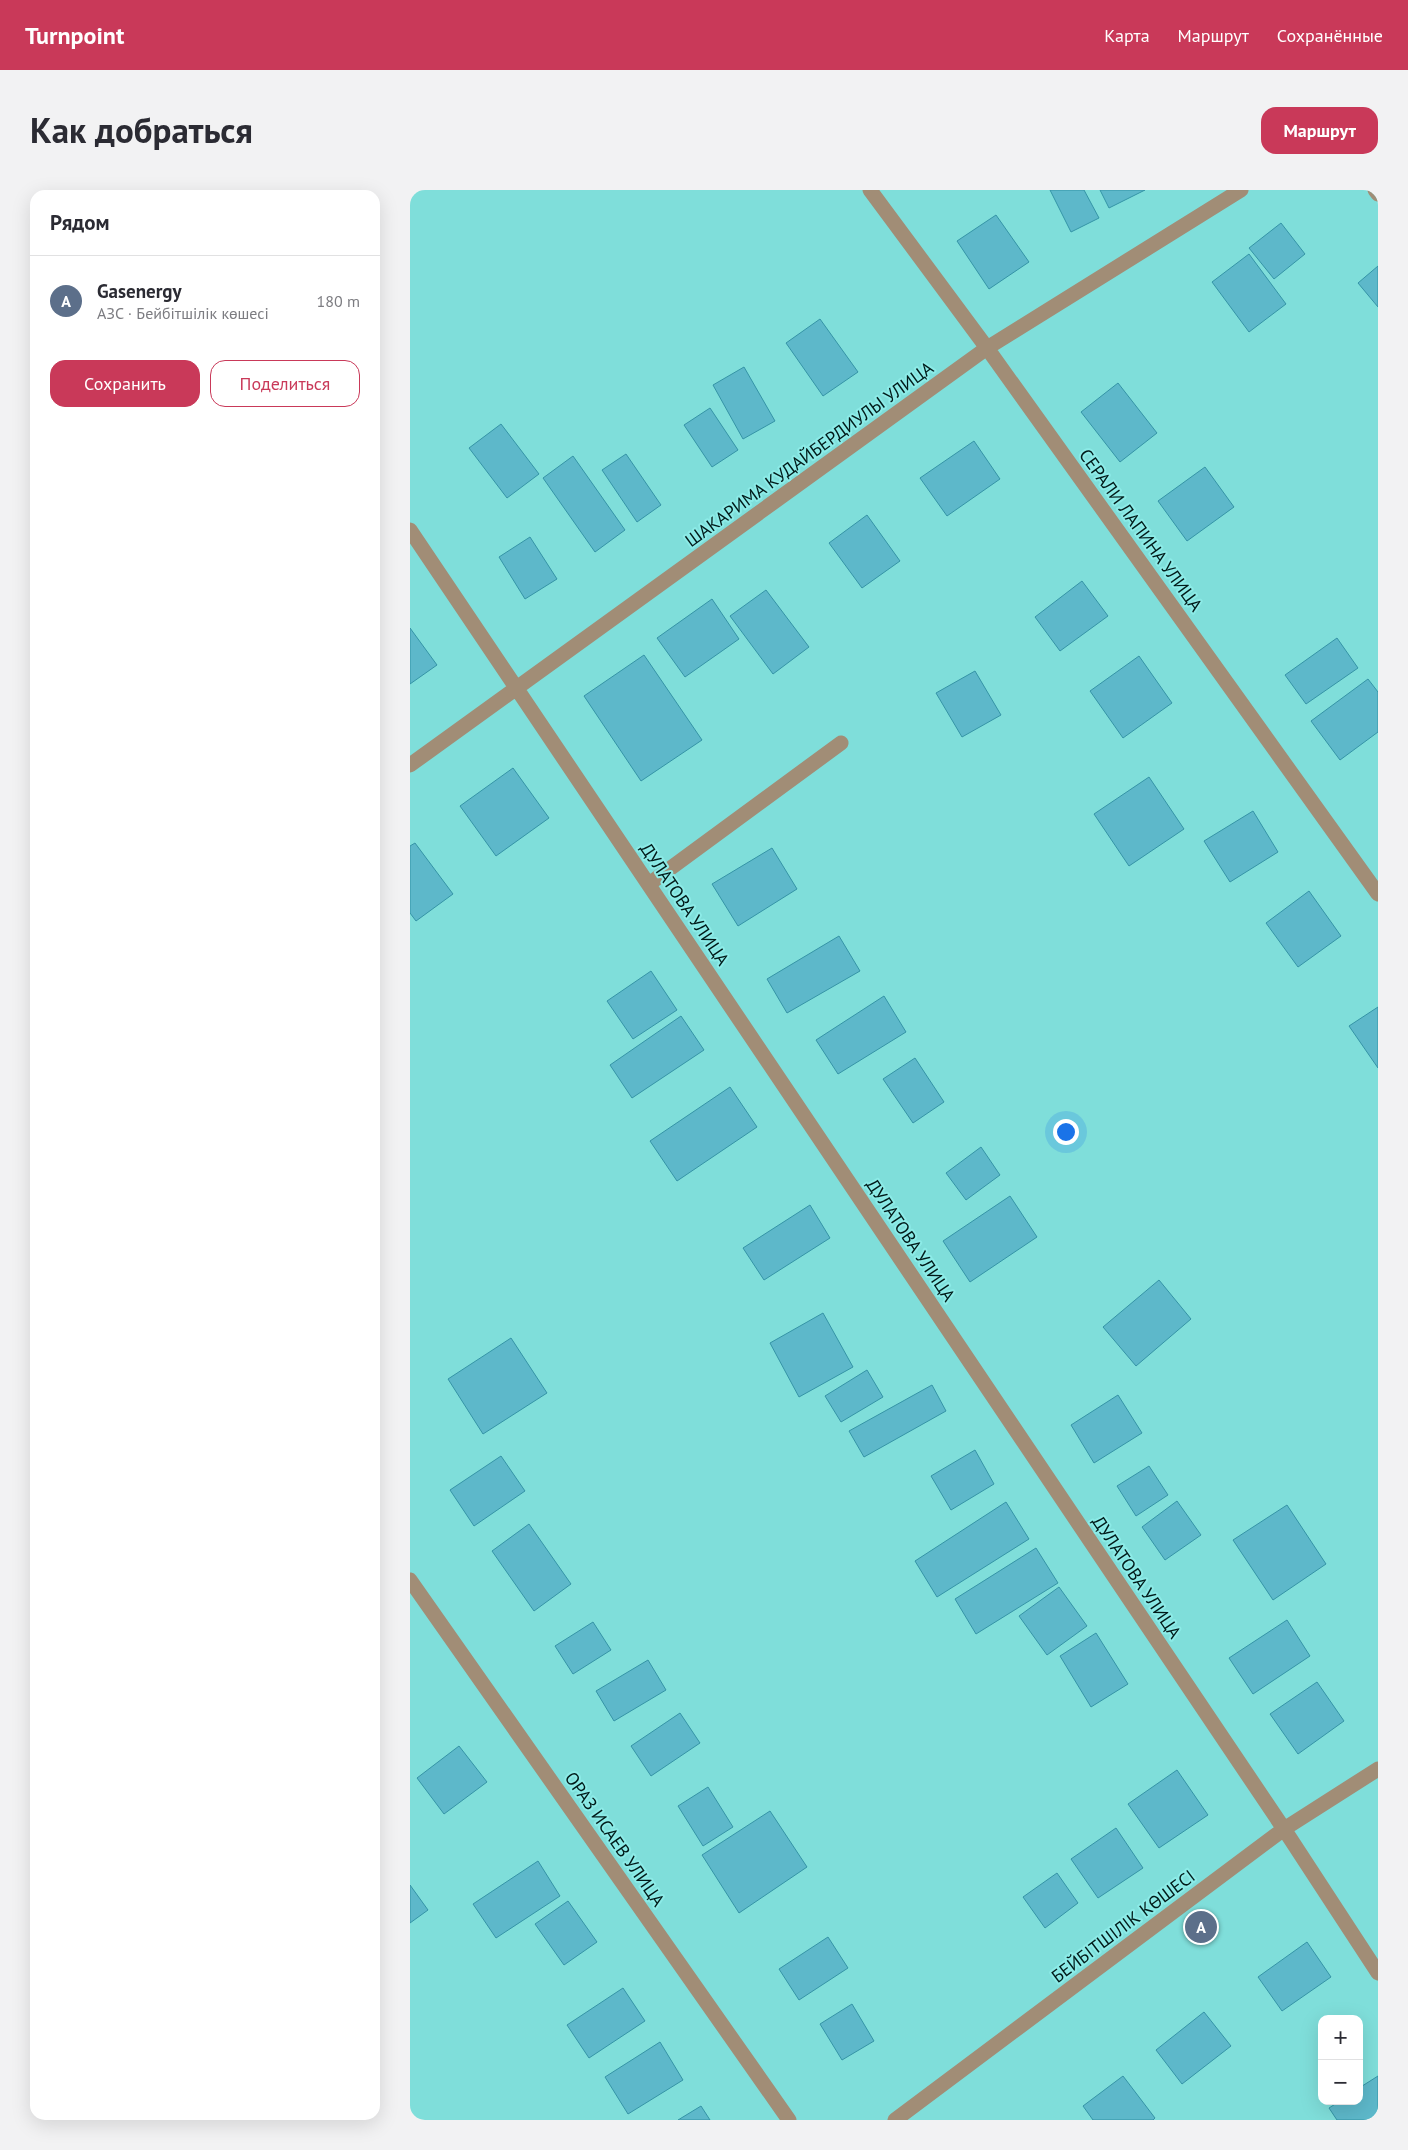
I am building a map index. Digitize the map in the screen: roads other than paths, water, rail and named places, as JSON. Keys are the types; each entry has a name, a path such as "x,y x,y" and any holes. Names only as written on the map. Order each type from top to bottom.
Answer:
{"street":[{"name":"СЕРАЛИ ЛАПИНА УЛИЦА","path":"870,190 987,348 1378,894"},
{"name":"ШАКАРИМА КУДАЙБЕРДИУЛЫ УЛИЦА","path":"410,766 987,348 1241,190"},
{"path":"1375,190 1378,194"},
{"name":"ДУЛАТОВА УЛИЦА","path":"410,530 1284,1829 1378,1973"},
{"path":"649,884 841,743"},
{"name":"ОРАЗ ИСАЕВ УЛИЦА","path":"410,1580 790,2120"},
{"name":"БЕЙБІТШІЛІК КӨШЕСІ","path":"895,2120 1284,1829 1378,1769"}],"place":[{"name":"Gasenergy","path":"1201,1927"}]}
